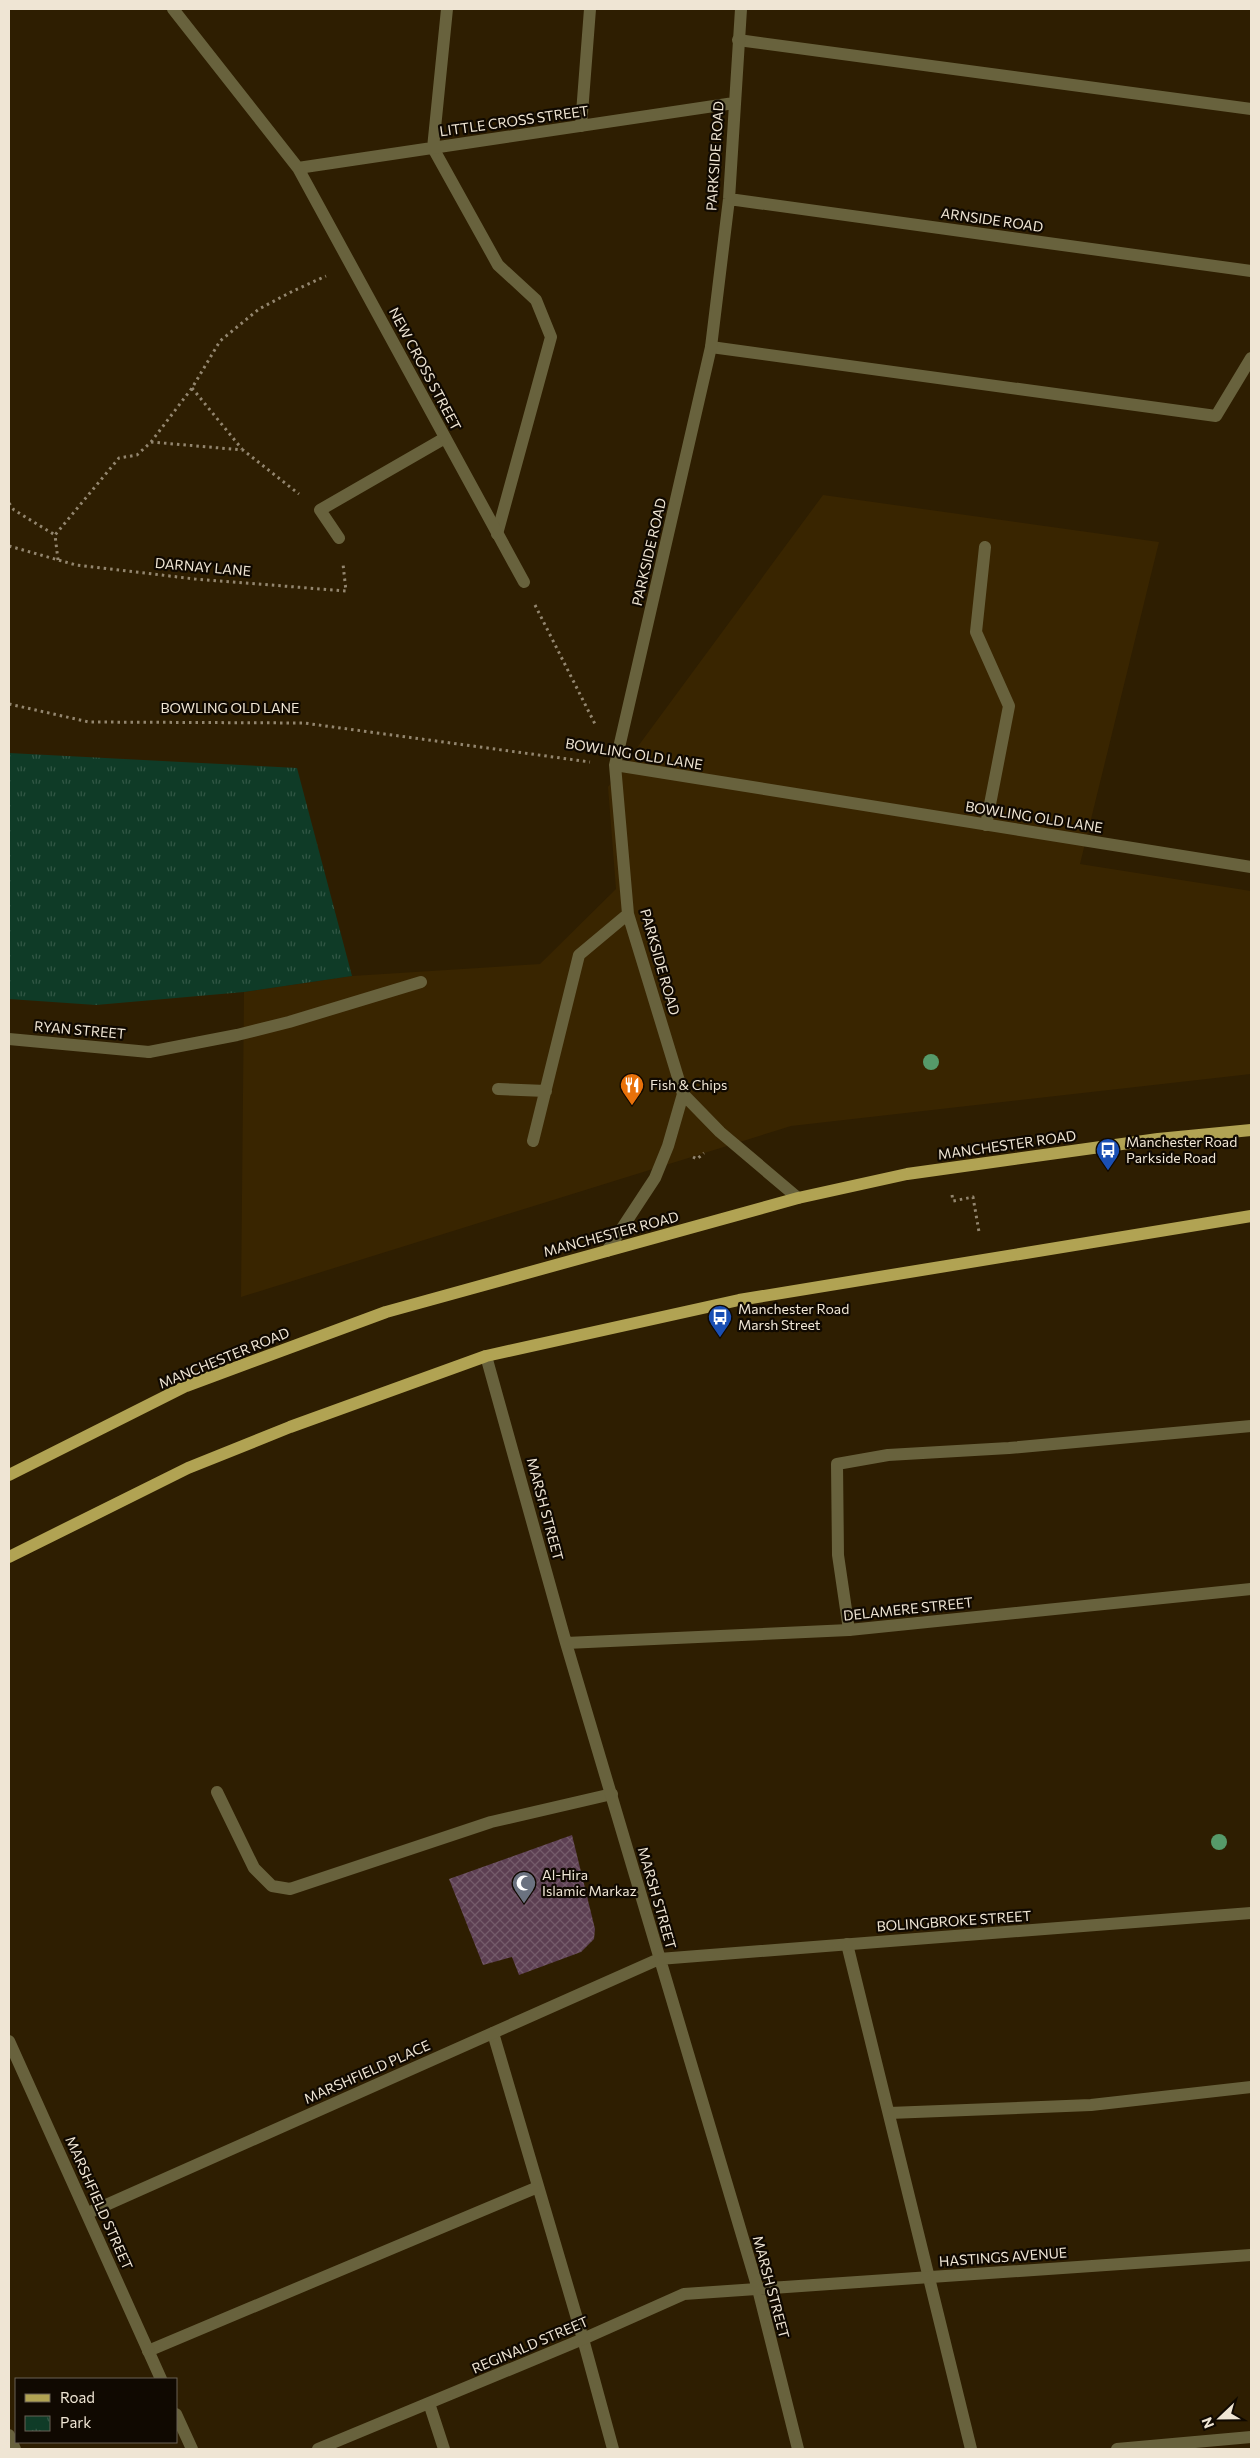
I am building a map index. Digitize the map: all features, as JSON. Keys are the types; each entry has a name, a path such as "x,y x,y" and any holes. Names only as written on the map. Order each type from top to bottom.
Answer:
{"main road":[{"name":"MANCHESTER ROAD","path":"9,1475 196,1383 386,1312 798,1198 907,1174 1158,1139 1251,1130"},
{"path":"9,1557 188,1468 290,1427 486,1356 739,1300 1251,1216"}],"street":[{"name":"NEW CROSS STREET","path":"173,9 298,168 524,582"},
{"path":"447,9 433,148 498,265 536,300 550,337 497,534"},
{"path":"581,126 590,9"},
{"name":"PARKSIDE ROAD","path":"741,9 729,199 711,347 615,765 628,914 683,1094 720,1132 798,1198"},
{"path":"738,40 1251,109"},
{"name":"LITTLE CROSS STREET","path":"298,168 734,104"},
{"name":"ARNSIDE ROAD","path":"729,199 1251,271"},
{"path":"711,347 1216,416 1251,358"},
{"path":"340,538 320,510 445,438"},
{"path":"985,547 976,632 1009,706 986,825"},
{"name":"BOWLING OLD LANE","path":"615,765 1251,867"},
{"path":"533,1141 579,955 628,914"},
{"name":"RYAN STREET","path":"9,1039 149,1052 237,1035 289,1022 421,982"},
{"path":"498,1089 546,1091"},
{"path":"607,1251 655,1178 668,1146 683,1094"},
{"name":"MARSH STREET","path":"486,1356 566,1643 758,2289 798,2449"},
{"path":"849,1630 838,1555 837,1464 888,1455 1010,1448 1251,1426"},
{"name":"DELAMERE STREET","path":"566,1643 849,1630 1251,1589"},
{"path":"218,1792 254,1868 272,1886 290,1889 491,1822 612,1794"},
{"name":"BOLINGBROKE STREET","path":"659,1959 1251,1913"},
{"path":"847,1944 970,2449"},
{"name":"MARSHFIELD PLACE","path":"88,2212 659,1959"},
{"path":"493,2033 614,2449"},
{"name":"MARSHFIELD STREET","path":"9,2041 88,2212 161,2378"},
{"path":"889,2114 1091,2105 1251,2087"},
{"path":"148,2351 538,2187"},
{"name":"HASTINGS AVENUE","path":"758,2289 1251,2254"},
{"name":"REGINALD STREET","path":"318,2449 583,2339 684,2294 758,2289"},
{"path":"429,2403 444,2449"},
{"path":"178,2418 192,2449"},
{"path":"9,2435 15,2449"},
{"path":"1118,2449 1251,2437"}],"path":[{"path":"58,560 56,535 119,458 137,455 151,442 192,388 220,341 259,309 293,291 352,265"},
{"path":"192,388 243,450 320,510"},
{"path":"151,442 243,450"},
{"path":"9,503 14,510 56,535"},
{"name":"DARNAY LANE","path":"9,546 76,565 196,579 346,591 340,538"},
{"path":"524,582 615,765"},
{"name":"BOWLING OLD LANE","path":"9,704 90,722 304,723 615,765"},
{"path":"947,1168 953,1201 973,1197 979,1232 1001,1229 1005,1256"}],"shaded area":[{"path":"823,495 1159,542 1080,864 1251,891 1251,1074 791,1126 241,1297 244,992 352,976 540,964 616,889 608,787"}],"green space":[{"path":"9,753 297,768 352,976 244,992 96,1005 9,999"}],"building":[{"name":"Al-Hira Islamic Markaz","path":"572,1835 595,1929 594,1939 581,1952 519,1975 512,1957 483,1965 449,1879"}],"place":[{"name":"Fish & Chips","path":"632,1106"},
{"name":"Manchester Road Parkside Road","path":"1108,1171"},
{"name":"Manchester Road Marsh Street","path":"720,1338"},
{"name":"Al-Hira Islamic Markaz","path":"524,1904"}]}
